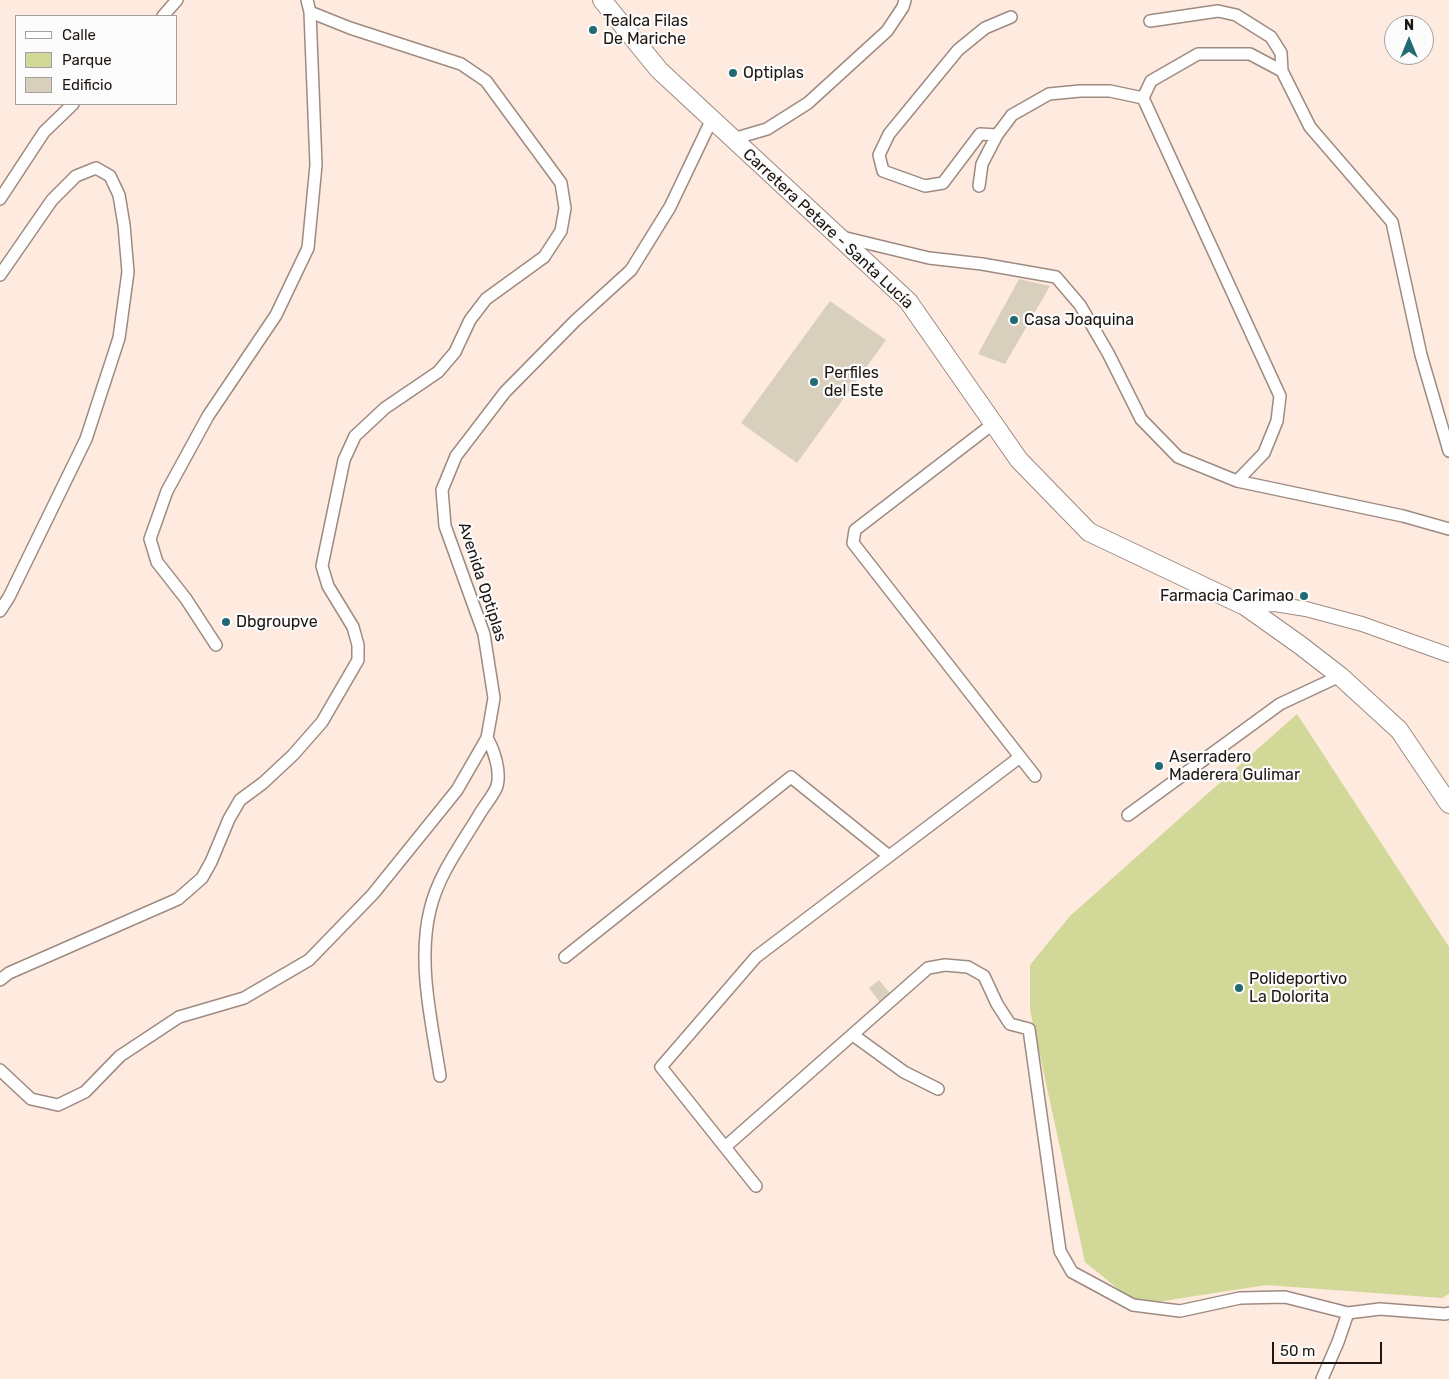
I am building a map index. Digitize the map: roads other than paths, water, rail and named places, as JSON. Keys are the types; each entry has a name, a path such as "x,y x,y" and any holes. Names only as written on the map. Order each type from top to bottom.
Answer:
{"main road":[{"name":"Carretera Petare - Santa Lucía","path":"602,0 659,70 908,301 1019,460 1089,532 1245,606 1340,676 1399,730 1449,804"}],"street":[{"path":"164,15 177,0"},
{"path":"216,645 186,599 157,562 150,539 167,491 176,474 208,416 276,316 308,248 316,165 310,12 307,0"},
{"path":"733,139 767,129 808,103 887,31 903,7 905,0"},
{"path":"1150,22 1218,11 1236,15 1271,37 1281,53 1282,71 1310,127 1392,222 1420,355 1449,451"},
{"path":"0,980 9,973 178,899 202,878 229,819 240,800 270,778 322,722 358,660 358,645 353,627 328,586 322,566 344,460 355,436 385,408 438,372 455,352 470,320 486,299 544,257 561,231 565,208 561,183 486,81 461,64 350,28 310,12"},
{"path":"998,135 980,134 943,183 925,186 883,171 879,156 889,134 958,50 985,28 1011,17"},
{"path":"1237,481 1264,453 1277,421 1280,396 1143,98 1151,81 1198,54 1250,54 1282,71"},
{"path":"979,186 982,164 1012,115 1050,94 1110,91 1143,98"},
{"path":"0,199 44,132 72,105"},
{"name":"Avenida Optiplas","path":"0,1070 31,1099 58,1105 85,1092 120,1056 180,1017 244,998 309,960 373,894 457,790 487,738 494,698 484,634 445,526 442,490 456,456 505,392 575,321 631,270 670,207 712,119"},
{"path":"0,275 52,200 76,176 96,168 110,176 119,195 128,272 119,338 86,439 9,597 0,611"},
{"path":"837,236 929,258 1056,276 1080,304 1108,353 1141,419 1178,457 1237,481 1403,516 1449,529"},
{"path":"994,423 855,530 853,542 1034,776"},
{"path":"1245,606 1275,604 1306,609 1362,624 1449,655"},
{"path":"1128,815 1280,704 1340,676"},
{"path":"440,1076 424,964 425,934 430,908 444,872 497,785 497,768 492,747 487,738"},
{"path":"756,1186 661,1067 756,957 1020,757"},
{"path":"565,957 792,777 889,856"},
{"path":"725,1148 928,968 946,965 968,967 984,976 1010,1024 1029,1029 1060,1251 1072,1272 1133,1304 1180,1311 1240,1298 1285,1297 1348,1313 1380,1309 1449,1313"},
{"path":"853,1035 904,1072 938,1089"},
{"path":"1322,1379 1348,1313"}],"place":[{"name":"Tealca Filas De Mariche","path":"593,30"},
{"name":"Optiplas","path":"733,73"},
{"name":"Casa Joaquina","path":"1014,320"},
{"name":"Perfiles del Este","path":"814,382"},
{"name":"Farmacia Carimao","path":"1304,596"},
{"name":"Dbgroupve","path":"226,622"},
{"name":"Aserradero Maderera Gulimar","path":"1159,766"},
{"name":"Polideportivo La Dolorita","path":"1239,988"}]}
